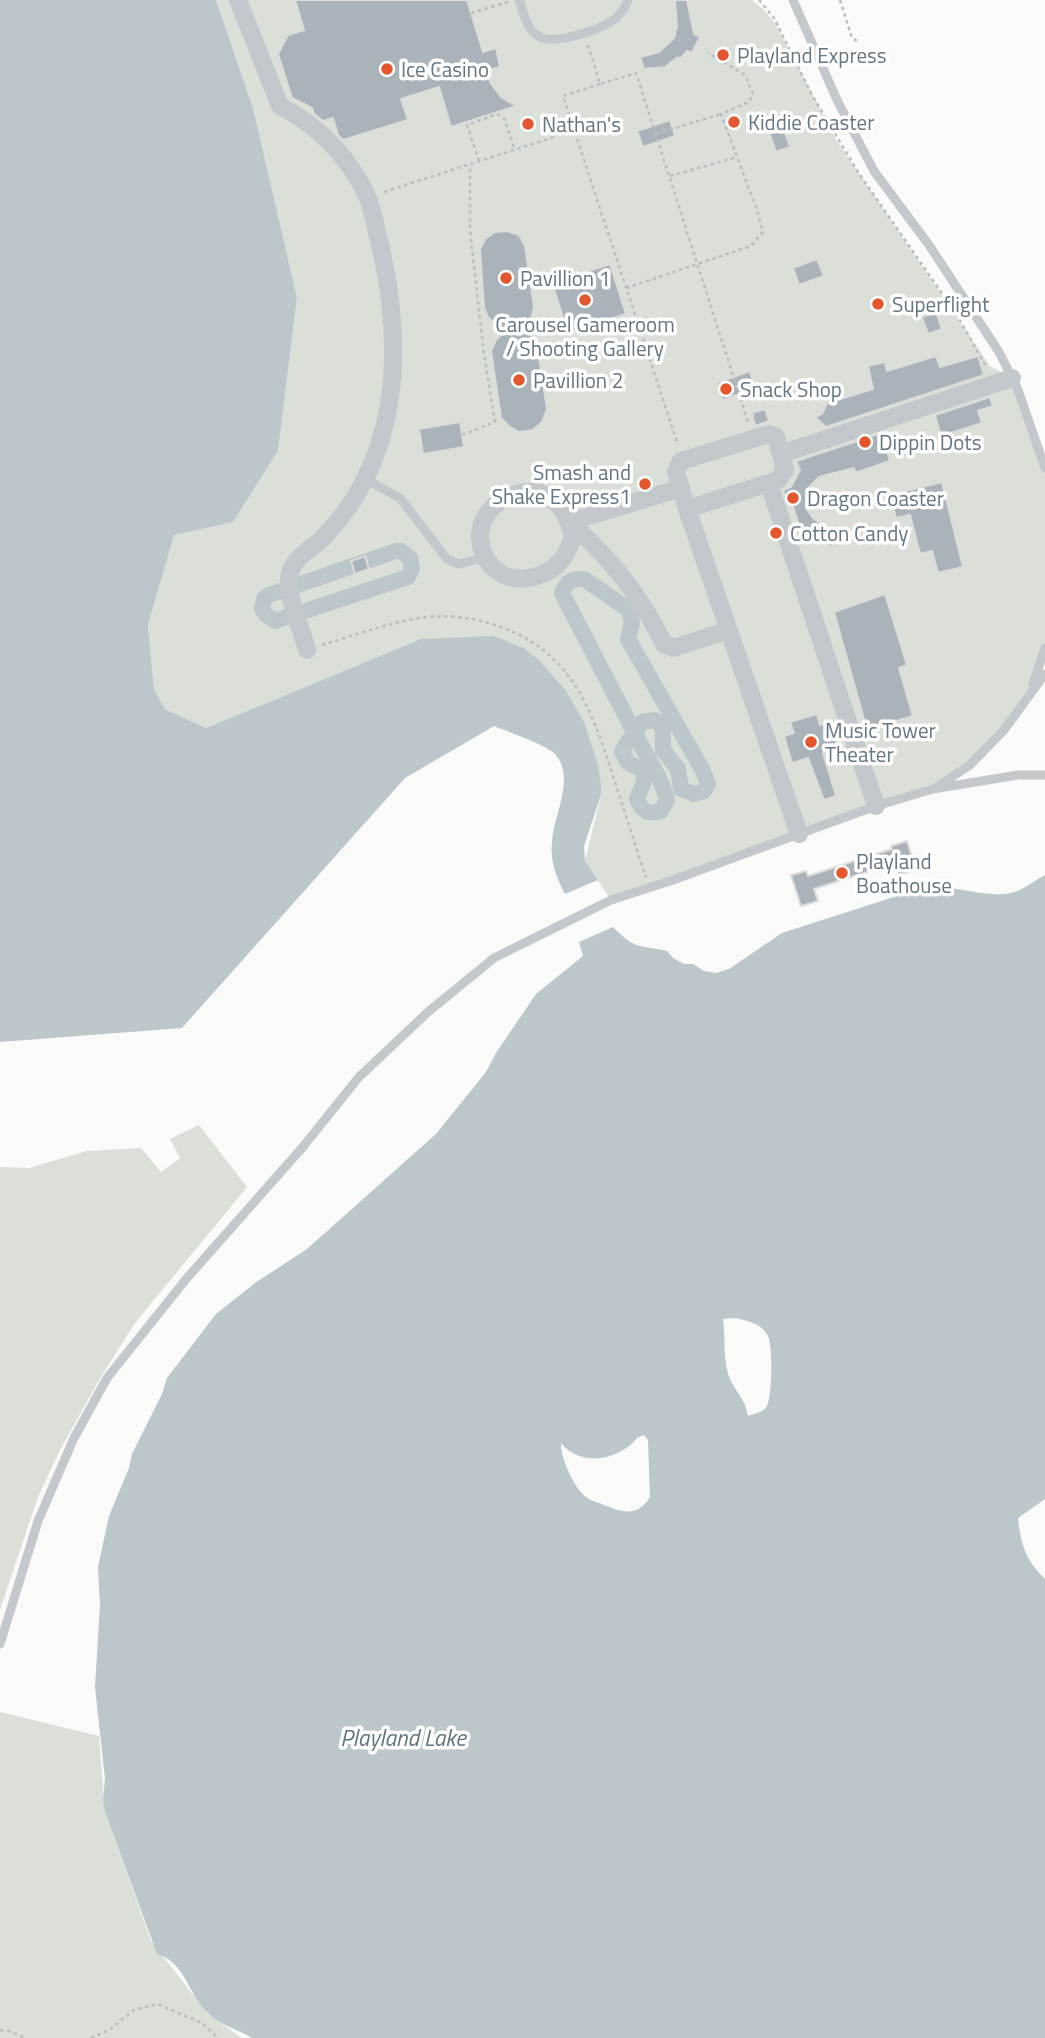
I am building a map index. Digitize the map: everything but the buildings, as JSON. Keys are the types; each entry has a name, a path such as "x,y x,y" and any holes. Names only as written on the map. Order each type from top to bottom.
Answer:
{"street":[{"path":"238,0 280,106 304,118 327,139 347,160 368,198 391,305 392,372 383,436 365,479 345,513 291,568 288,584 307,650"},
{"path":"781,454 1012,378"},
{"path":"687,509 778,480 785,470 776,437 769,434 681,461 676,472 687,509 799,834"},
{"path":"769,484 876,806"},
{"path":"570,522 681,488"},
{"path":"536,491 555,500 570,522 573,538 563,558 546,574 524,580 503,576 486,557 479,541 483,517 500,499 518,492 536,491"},
{"path":"570,522 626,579 649,614 664,644 673,648 729,630"}],"lane":[{"path":"517,0 529,29 541,38 556,40 601,27 616,18 628,0"},
{"path":"793,0 837,100 874,171 929,245 978,319 1012,378 1035,434 1045,468"},
{"path":"365,479 400,498 447,559 459,564 486,557"},
{"path":"1032,689 1045,648"},
{"path":"933,789 970,765 1004,730 1045,674"},
{"path":"0,1644 38,1521 74,1438 107,1378 187,1278 302,1148 359,1077 428,1012 494,958 611,900 876,806 933,789 1018,775 1045,775"}],"path":[{"path":"471,13 517,0"},
{"path":"840,0 852,38 859,42"},
{"path":"584,32 600,84"},
{"path":"656,134 722,114 749,102 753,94 745,75 708,53"},
{"path":"683,461 563,96 600,84 636,73 753,439"},
{"path":"479,162 467,125 497,114 505,118 515,149"},
{"path":"626,288 751,246 763,232 722,114"},
{"path":"368,198 557,136"},
{"path":"670,176 737,157"},
{"path":"462,435 495,422 484,354 470,230 470,164"},
{"path":"307,650 405,620 438,617 470,618 510,629 547,651 576,684 596,722 649,887"},
{"path":"91,2038 109,2029 134,2010 157,2004 201,2023 218,2038"},
{"path":"0,2030 26,2038"},
{"path":"9,2031 9,2038"}],"shaded area":[{"path":"216,0 752,0 764,10 775,23 837,141 990,366 1012,378 1035,434 1045,472 1045,648 1032,689 970,765 933,789 611,900 585,861 601,795 598,765 421,639 206,728 165,709 154,689 148,625 174,534 233,522 278,451 297,299 253,108"},
{"path":"199,1125 247,1187 135,1323 102,1375 61,1448 38,1497 0,1610 0,1167 29,1168 87,1151 141,1148 161,1172 180,1158 170,1139"},
{"path":"0,1712 99,1736 105,1812 151,1941 208,2014 242,2038 0,2038"}],"water":[{"path":"0,0 216,0 253,108 297,298 278,451 233,522 174,535 148,625 154,689 165,709 206,728 421,639 493,636 504,640 523,648 539,660 566,691 584,722 598,765 601,784 601,795 584,846 585,861 598,880 565,894 554,869 552,856 553,831 564,785 561,763 550,750 494,726 405,778 182,1028 0,1042"},
{"name":"Playland Lake","path":"1045,875 1045,1499 1018,1518 1025,1551 1045,1579 1045,2038 252,2038 214,2018 202,2007 174,1964 157,1954 103,1800 105,1779 95,1687 100,1605 98,1567 109,1516 132,1454 162,1394 167,1378 216,1314 255,1283 307,1249 436,1134 486,1072 536,994 583,956 579,942 613,927 633,943 667,951 684,964 693,964 704,971 716,973 729,969 782,933 928,886 1002,894 1020,890","holes":["736,1318 762,1329 770,1341 769,1401 761,1411 748,1416 728,1374 725,1358 723,1319","644,1435 648,1440 650,1497 645,1504 634,1511 622,1511 581,1493 565,1464 561,1443 579,1456 600,1458 621,1451"]}],"waterway":[{"path":"396,551 401,551 410,558 412,569 408,577 275,621 262,609 264,599 269,595 396,551"},
{"path":"702,769 628,639 632,623 629,610 586,580 571,581 562,593 616,697 634,732 638,740 657,774 667,800 661,811 649,812 641,806 637,798 644,780 642,769 628,763 622,752 626,744 632,737 634,733 637,730 642,722 654,720 660,724 663,731 663,750 678,769 681,789 695,794 704,791 708,784 702,769"}],"place":[{"name":"Playland Express","path":"723,55"},
{"name":"Ice Casino","path":"387,69"},
{"name":"Kiddie Coaster","path":"734,122"},
{"name":"Nathan's","path":"528,124"},
{"name":"Pavillion 1","path":"506,278"},
{"name":"Carousel Gameroom / Shooting Gallery","path":"585,300"},
{"name":"Superflight","path":"878,304"},
{"name":"Pavillion 2","path":"519,380"},
{"name":"Snack Shop","path":"726,389"},
{"name":"Dippin Dots","path":"865,442"},
{"name":"Smash and Shake Express1","path":"645,484"},
{"name":"Dragon Coaster","path":"793,498"},
{"name":"Cotton Candy","path":"776,533"},
{"name":"Music Tower Theater","path":"811,742"},
{"name":"Playland Boathouse","path":"842,873"}]}
